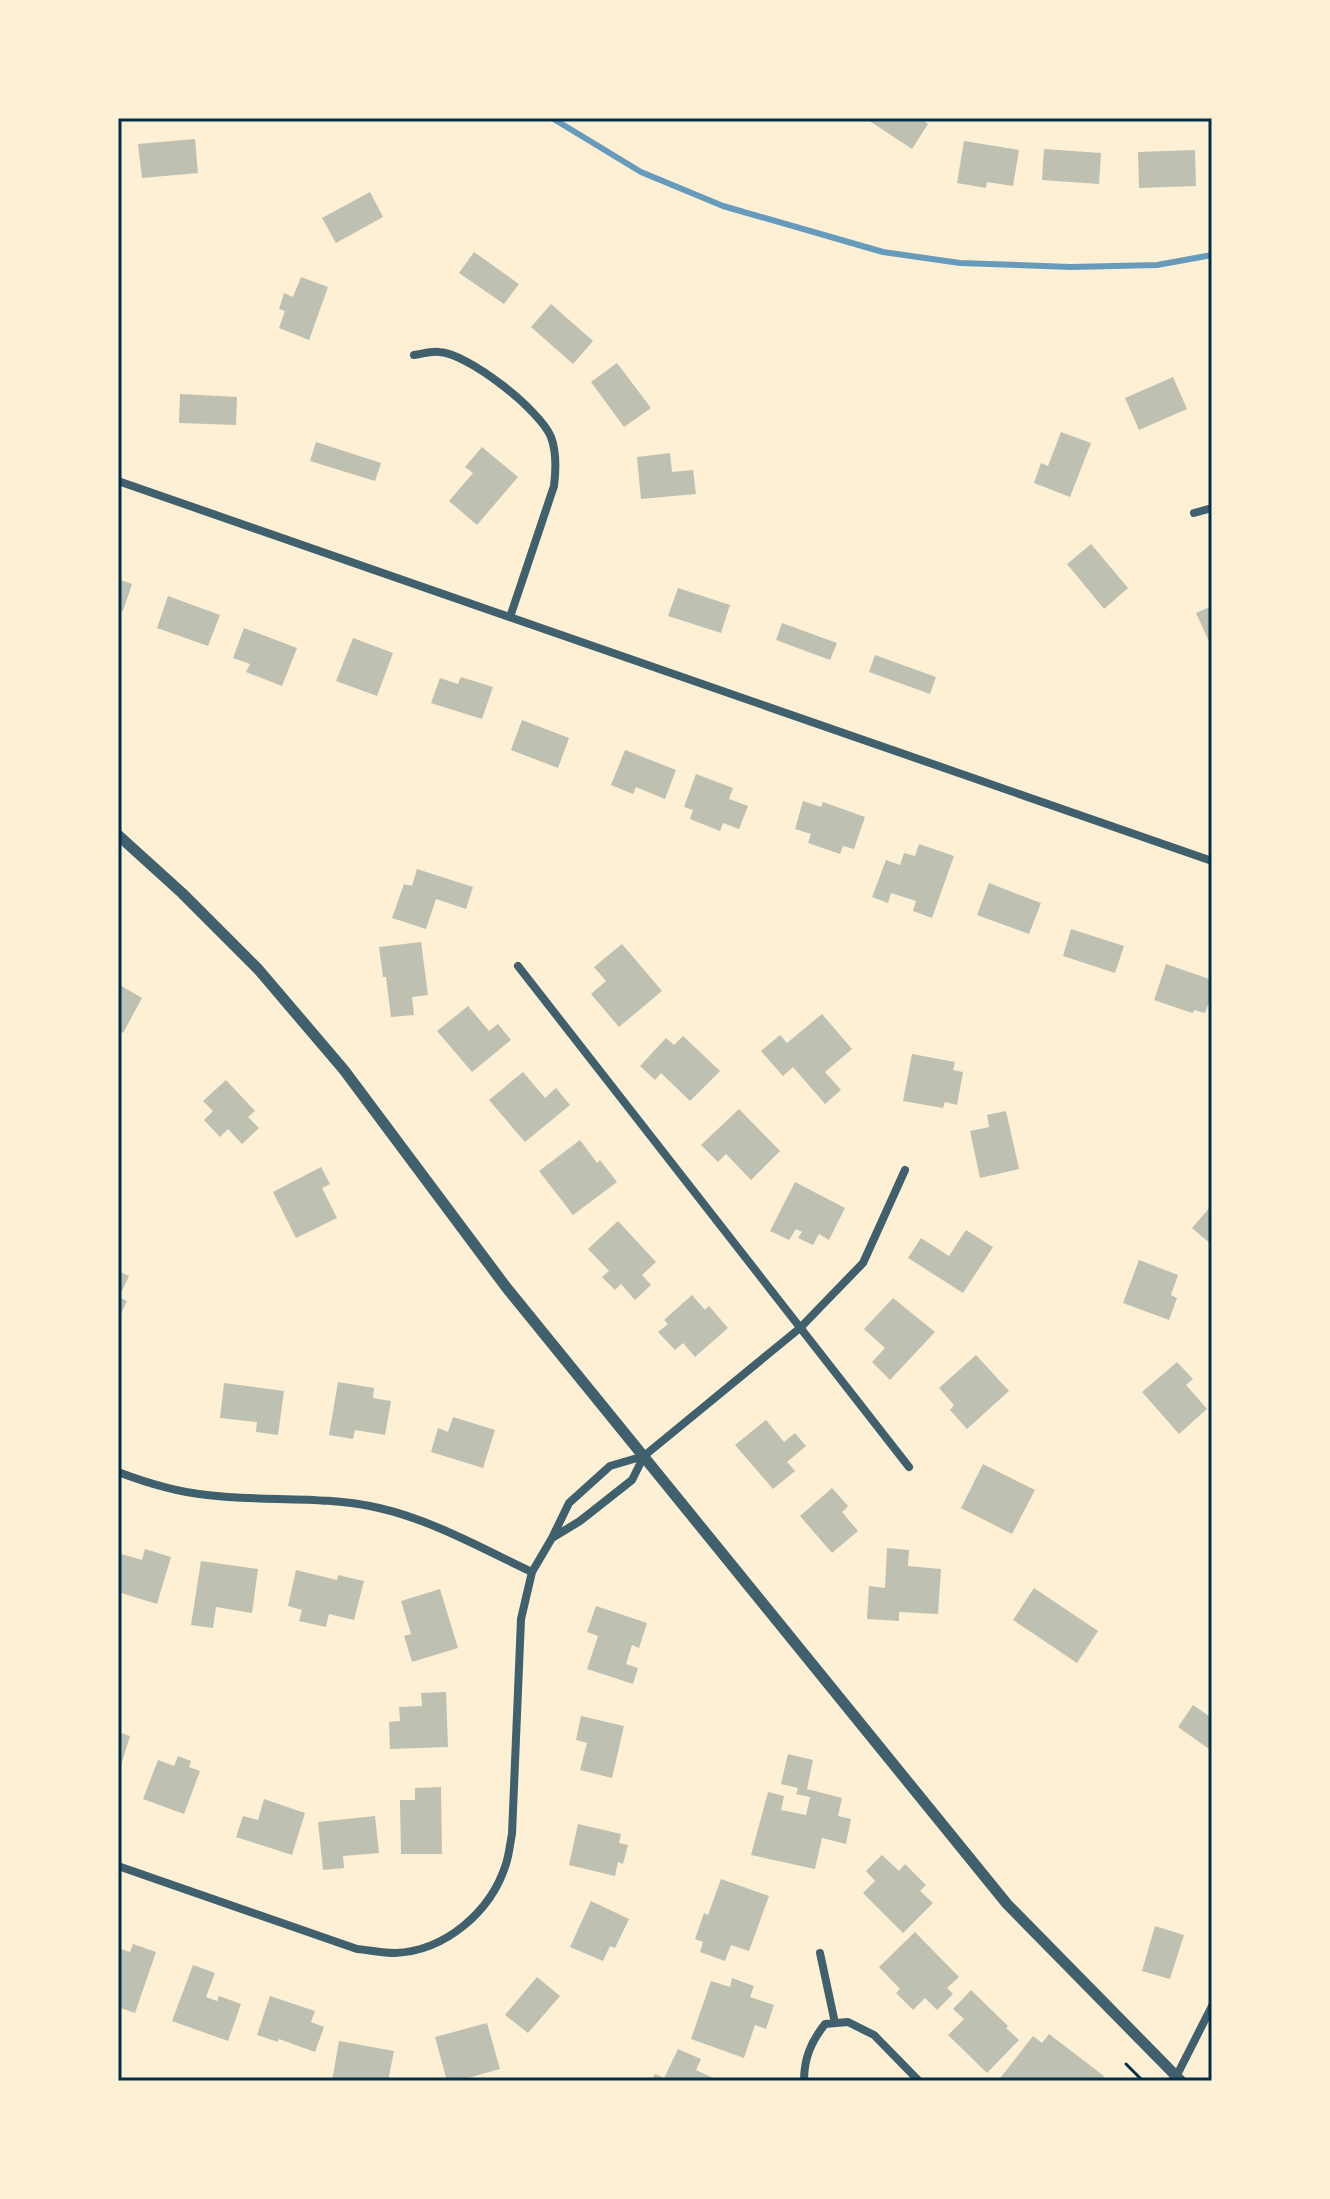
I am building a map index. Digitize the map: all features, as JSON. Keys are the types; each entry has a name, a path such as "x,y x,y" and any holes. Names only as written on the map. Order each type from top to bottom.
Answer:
{"street":[{"path":"414,355 440,351 465,360 530,407 552,439 557,465 554,486 510,617"},
{"path":"118,481 1212,861"},
{"path":"1194,513 1212,508"},
{"path":"118,835 258,969 344,1070 506,1287 743,1583 1007,1904 1176,2080 1212,2006"},
{"path":"518,966 909,1467"},
{"path":"118,1866 357,1949 396,1953 429,1945 457,1932 479,1912 497,1887 507,1863 512,1834 521,1619 532,1572 569,1503 610,1466 644,1456 800,1328 863,1263 905,1170"},
{"path":"552,1538 580,1521 632,1480 644,1456"},
{"path":"118,1472 155,1486 208,1496 306,1498 379,1508 422,1521 532,1572"},
{"path":"820,1953 835,2023"},
{"path":"804,2081 804,2064 813,2041 825,2024 848,2022 874,2035 919,2081"}],"path":[{"path":"1126,2064 1143,2081"}],"building":[{"path":"865,118 920,118 928,124 912,149"},
{"path":"195,139 198,173 142,178 138,144"},
{"path":"964,141 1019,150 1013,186 987,182 986,188 957,183"},
{"path":"1044,149 1101,153 1099,184 1042,180"},
{"path":"1195,150 1196,186 1139,188 1138,152"},
{"path":"370,192 383,217 336,243 322,218"},
{"path":"474,252 519,284 504,304 459,273"},
{"path":"301,277 328,287 309,340 279,328 285,311 279,309 284,293 293,297"},
{"path":"551,304 593,341 573,364 531,327"},
{"path":"617,363 651,408 624,427 591,382"},
{"path":"1173,377 1187,409 1139,430 1125,398"},
{"path":"180,394 237,397 236,425 179,423"},
{"path":"1061,432 1091,443 1070,497 1034,483 1041,463 1048,466"},
{"path":"316,442 381,463 375,481 310,461"},
{"path":"482,447 518,477 477,525 449,501 473,473 465,467"},
{"path":"670,453 672,472 693,470 696,494 641,499 637,457"},
{"path":"1091,544 1128,588 1104,609 1067,564"},
{"path":"118,579 132,584 123,611 118,610"},
{"path":"678,588 730,605 721,633 668,616"},
{"path":"168,596 220,615 208,646 157,628"},
{"path":"1212,606 1212,648 1196,613"},
{"path":"782,623 837,643 830,660 776,640"},
{"path":"244,628 297,648 282,686 246,672 250,664 233,658"},
{"path":"353,638 393,653 377,696 336,681"},
{"path":"875,655 936,677 930,694 869,672"},
{"path":"461,677 493,687 482,719 431,703 440,678 458,684"},
{"path":"522,720 569,738 558,768 511,750"},
{"path":"625,750 676,770 665,799 636,787 633,794 611,785"},
{"path":"696,774 733,788 729,799 748,806 739,829 723,823 720,831 690,819 693,810 684,807"},
{"path":"803,801 821,807 823,802 865,817 854,849 843,846 840,854 808,843 811,834 795,829"},
{"path":"919,844 954,856 932,918 913,911 916,901 891,893 888,903 872,897 886,860 900,865 904,853 915,856"},
{"path":"417,869 473,887 466,909 436,899 426,929 392,918 404,884 412,886"},
{"path":"989,883 1041,903 1029,934 977,915"},
{"path":"1071,929 1124,946 1115,973 1063,956"},
{"path":"421,942 428,995 412,997 414,1015 391,1017 379,947"},
{"path":"622,944 662,991 619,1027 591,994 606,981 594,967"},
{"path":"1166,964 1212,980 1212,994 1205,1013 1194,1010 1193,1013 1154,1000"},
{"path":"118,984 142,998 123,1033 118,1030"},
{"path":"468,1006 489,1031 498,1024 511,1040 472,1072 437,1031"},
{"path":"822,1014 852,1049 825,1072 841,1090 825,1104 793,1067 783,1076 761,1051 780,1035 787,1043"},
{"path":"683,1036 720,1071 690,1101 661,1073 655,1080 640,1066 666,1038 674,1045"},
{"path":"912,1054 955,1062 953,1070 963,1072 957,1105 945,1102 943,1108 903,1101"},
{"path":"523,1072 545,1098 556,1088 570,1105 525,1142 489,1100"},
{"path":"226,1080 255,1111 248,1117 259,1128 242,1144 228,1129 220,1137 204,1120 213,1111 203,1101"},
{"path":"739,1109 780,1151 751,1180 726,1154 718,1162 701,1145"},
{"path":"1006,1111 1019,1169 980,1178 970,1131 989,1127 987,1115"},
{"path":"580,1140 597,1163 600,1160 617,1182 573,1215 539,1171"},
{"path":"321,1167 330,1184 322,1188 337,1218 296,1238 273,1192"},
{"path":"795,1182 845,1208 829,1240 819,1234 813,1245 798,1238 802,1232 796,1229 789,1240 770,1231"},
{"path":"1212,1205 1212,1245 1192,1228"},
{"path":"618,1221 656,1262 642,1275 651,1285 635,1300 621,1284 615,1290 602,1277 609,1271 588,1249"},
{"path":"966,1230 993,1247 963,1293 908,1258 921,1238 949,1256"},
{"path":"1139,1260 1178,1275 1171,1295 1177,1298 1169,1320 1123,1303"},
{"path":"118,1271 129,1276 119,1297 127,1301 118,1320"},
{"path":"692,1295 705,1310 709,1306 728,1328 695,1357 683,1343 675,1350 658,1332 668,1324 664,1320"},
{"path":"893,1298 935,1332 890,1380 872,1362 885,1348 864,1329"},
{"path":"976,1355 1009,1391 967,1429 950,1410 954,1405 939,1388"},
{"path":"1177,1362 1193,1379 1186,1385 1207,1409 1179,1434 1142,1392"},
{"path":"338,1382 374,1388 373,1398 391,1401 385,1435 355,1430 353,1439 329,1435"},
{"path":"224,1383 284,1391 278,1435 256,1432 257,1422 220,1418"},
{"path":"453,1417 495,1430 483,1468 431,1452 438,1428 448,1432"},
{"path":"766,1420 784,1442 795,1433 806,1446 787,1462 795,1471 773,1489 735,1445"},
{"path":"983,1464 1035,1490 1012,1534 961,1508"},
{"path":"832,1488 848,1506 842,1512 858,1531 832,1553 800,1516"},
{"path":"887,1548 909,1550 908,1566 941,1569 938,1614 899,1612 899,1621 867,1619 869,1586 885,1588"},
{"path":"145,1549 171,1557 157,1604 118,1592 118,1553 142,1560"},
{"path":"201,1561 258,1569 252,1613 216,1607 213,1628 191,1625"},
{"path":"296,1570 337,1580 338,1575 364,1581 354,1620 329,1614 326,1627 299,1621 302,1610 288,1606"},
{"path":"1034,1588 1098,1631 1077,1663 1013,1620"},
{"path":"440,1589 458,1648 412,1662 404,1636 411,1634 401,1601"},
{"path":"596,1606 647,1623 639,1648 632,1645 626,1664 638,1668 633,1684 587,1669 598,1636 587,1632"},
{"path":"446,1692 448,1747 390,1749 389,1722 400,1721 399,1707 422,1706 421,1693"},
{"path":"1193,1705 1212,1718 1212,1751 1178,1727"},
{"path":"581,1716 624,1726 612,1778 580,1770 587,1743 576,1740"},
{"path":"118,1732 130,1736 119,1772 118,1772"},
{"path":"788,1754 813,1760 807,1789 842,1798 838,1816 851,1819 846,1844 822,1838 815,1869 751,1855 768,1792 784,1796 781,1810 806,1815 810,1797 796,1794 798,1788 781,1784"},
{"path":"178,1756 191,1761 189,1767 200,1771 184,1814 143,1799 158,1760 174,1766"},
{"path":"441,1787 442,1854 401,1854 400,1800 415,1800 415,1788"},
{"path":"264,1799 305,1813 292,1855 236,1837 243,1816 258,1820"},
{"path":"375,1816 379,1853 343,1856 344,1868 323,1870 318,1822"},
{"path":"578,1824 621,1834 619,1843 628,1845 623,1864 618,1862 615,1876 569,1865"},
{"path":"882,1855 899,1871 905,1864 926,1885 920,1891 933,1903 903,1933 863,1893 875,1881 866,1871"},
{"path":"721,1879 769,1896 749,1951 731,1945 725,1961 700,1952 703,1942 695,1939"},
{"path":"591,1901 629,1919 615,1948 610,1946 603,1961 570,1947"},
{"path":"1155,1926 1184,1935 1170,1979 1142,1971"},
{"path":"915,1932 959,1977 947,1988 953,1994 937,2010 925,1998 913,2010 896,1993 900,1989 879,1967"},
{"path":"133,1944 156,1952 135,2013 118,2007 118,1948 130,1952"},
{"path":"193,1965 215,1973 206,1997 217,2001 219,1996 241,2004 228,2041 172,2021"},
{"path":"537,1977 560,1996 528,2033 505,2015"},
{"path":"732,1978 754,1986 750,1997 774,2005 766,2029 755,2025 744,2058 691,2039 711,1981 730,1987"},
{"path":"971,1990 1019,2040 987,2073 948,2035 964,2019 953,2009"},
{"path":"270,1996 315,2011 311,2022 324,2027 315,2052 257,2035"},
{"path":"487,2023 500,2069 447,2081 435,2037"},
{"path":"1049,2034 1104,2076 1100,2081 1063,2081 1060,2078 1057,2081 998,2081 1033,2036 1042,2043"},
{"path":"339,2041 394,2051 388,2081 332,2081"},
{"path":"678,2049 701,2059 696,2070 713,2078 711,2081 651,2081 655,2074 664,2078"}],"waterway":[{"path":"552,118 641,172 723,206 883,252 960,263 1071,267 1157,265 1212,255"}]}
